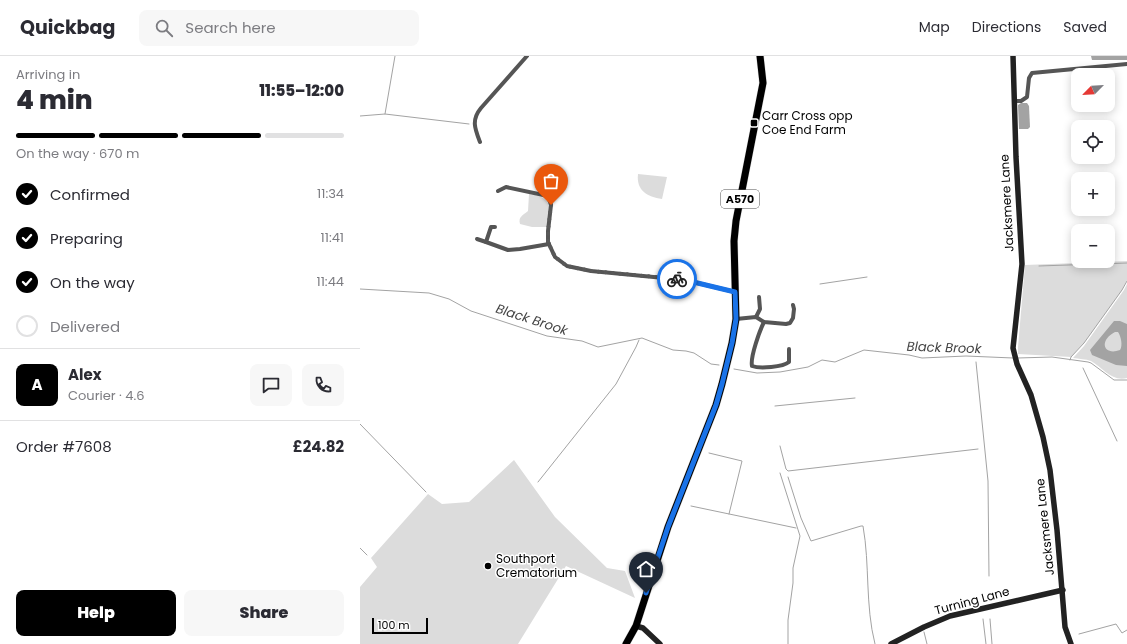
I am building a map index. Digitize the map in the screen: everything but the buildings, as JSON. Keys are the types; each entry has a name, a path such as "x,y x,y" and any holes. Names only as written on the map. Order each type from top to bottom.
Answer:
{"highway":[{"name":"A570","path":"626,644 636,626 668,527 716,405 732,343 736,319 734,241 736,221 763,83 760,56"}],"main road":[{"name":"Jacksmere Lane","path":"1013,56 1022,264 1013,348 1017,364 1031,395 1044,437 1050,470 1063,590 1065,627 1071,644"},
{"name":"Turning Lane","path":"891,644 924,626 950,616 1063,590"},
{"path":"636,626 643,628 660,644"}],"street":[{"path":"480,142 474,125 476,116 481,108 527,56"},
{"path":"1014,101 1021,101 1027,97 1029,78 1032,73 1127,64"},
{"path":"498,191 506,187 548,196 551,205 548,242 555,257 567,266 591,271 685,280 735,292"},
{"path":"486,242 491,227 495,227"},
{"path":"477,239 508,250 549,244 548,242"},
{"path":"756,317 760,309 759,297"},
{"path":"736,319 756,317 764,322 786,324 790,323 793,318 794,309 792,305"},
{"path":"764,322 751,361 752,366 763,367 786,364 789,362 789,349"}],"shaded area":[{"path":"1091,56 1127,56 1127,60 1092,60"},
{"path":"1021,103 1027,103 1029,106 1030,127 1028,129 1019,129 1018,105"},
{"path":"638,174 667,177 662,199 644,192 639,184"},
{"path":"529,194 543,198 548,204 549,214 547,227 532,227 520,224 520,218 528,211"},
{"path":"1115,261 1127,261 1127,280 1122,290 1084,343 1071,357 1018,354 1025,265 1071,263 1071,268 1115,268"},
{"path":"1127,284 1127,378 1122,379 1108,374 1091,361 1073,358 1084,346"},
{"path":"1114,321 1120,321 1127,324 1127,366 1116,365 1092,355 1090,350","holes":["1115,332 1118,332 1121,341 1121,348 1120,350 1110,351 1105,347 1106,339"]},
{"path":"514,460 555,517 607,568 625,571 635,598 566,566 518,644 360,644 360,587 377,567 371,558 428,494 442,504 469,502"}],"waterway":[{"path":"385,114 395,56"},
{"path":"360,116 385,114 469,124"},
{"path":"1039,266 1127,263"},
{"path":"820,284 867,277"},
{"path":"1070,360 1084,343 1127,281"},
{"name":"Black Brook","path":"360,289 429,293 449,299 471,311 547,336 582,341 598,347 642,338 673,350 694,353 711,364 719,365"},
{"path":"538,482 616,384 639,340"},
{"name":"Black Brook","path":"734,369 757,373 780,372 808,367 822,360 835,362 864,350 922,358 966,356 1013,358"},
{"name":"Black Brook","path":"1018,358 1052,357 1088,362 1114,380 1127,380"},
{"path":"976,362 988,481 989,576"},
{"path":"1083,368 1117,441"},
{"path":"775,406 855,398"},
{"path":"360,424 426,492"},
{"path":"780,446 786,469 788,471 978,449"},
{"path":"709,453 742,461 729,514"},
{"path":"780,473 800,536 793,568 793,583 788,620 788,644"},
{"path":"788,477 801,518 811,541 863,526 870,615 875,644"},
{"path":"691,506 796,528"},
{"path":"360,548 367,555"},
{"path":"983,619 986,644"},
{"path":"990,619 992,644"},
{"path":"1079,634 1116,624 1122,633 1127,630"},
{"path":"924,632 927,644"}],"way so far":[{"path":"551,205 548,242 555,257 567,266 591,271 677,279"}],"place":[{"name":"Carr Cross opp Coe End Farm","path":"754,123"},
{"name":"Southport Crematorium","path":"488,566"}],"route":[{"path":"646,593 668,527 716,405 732,343 736,319 735,292 677,279"}]}
